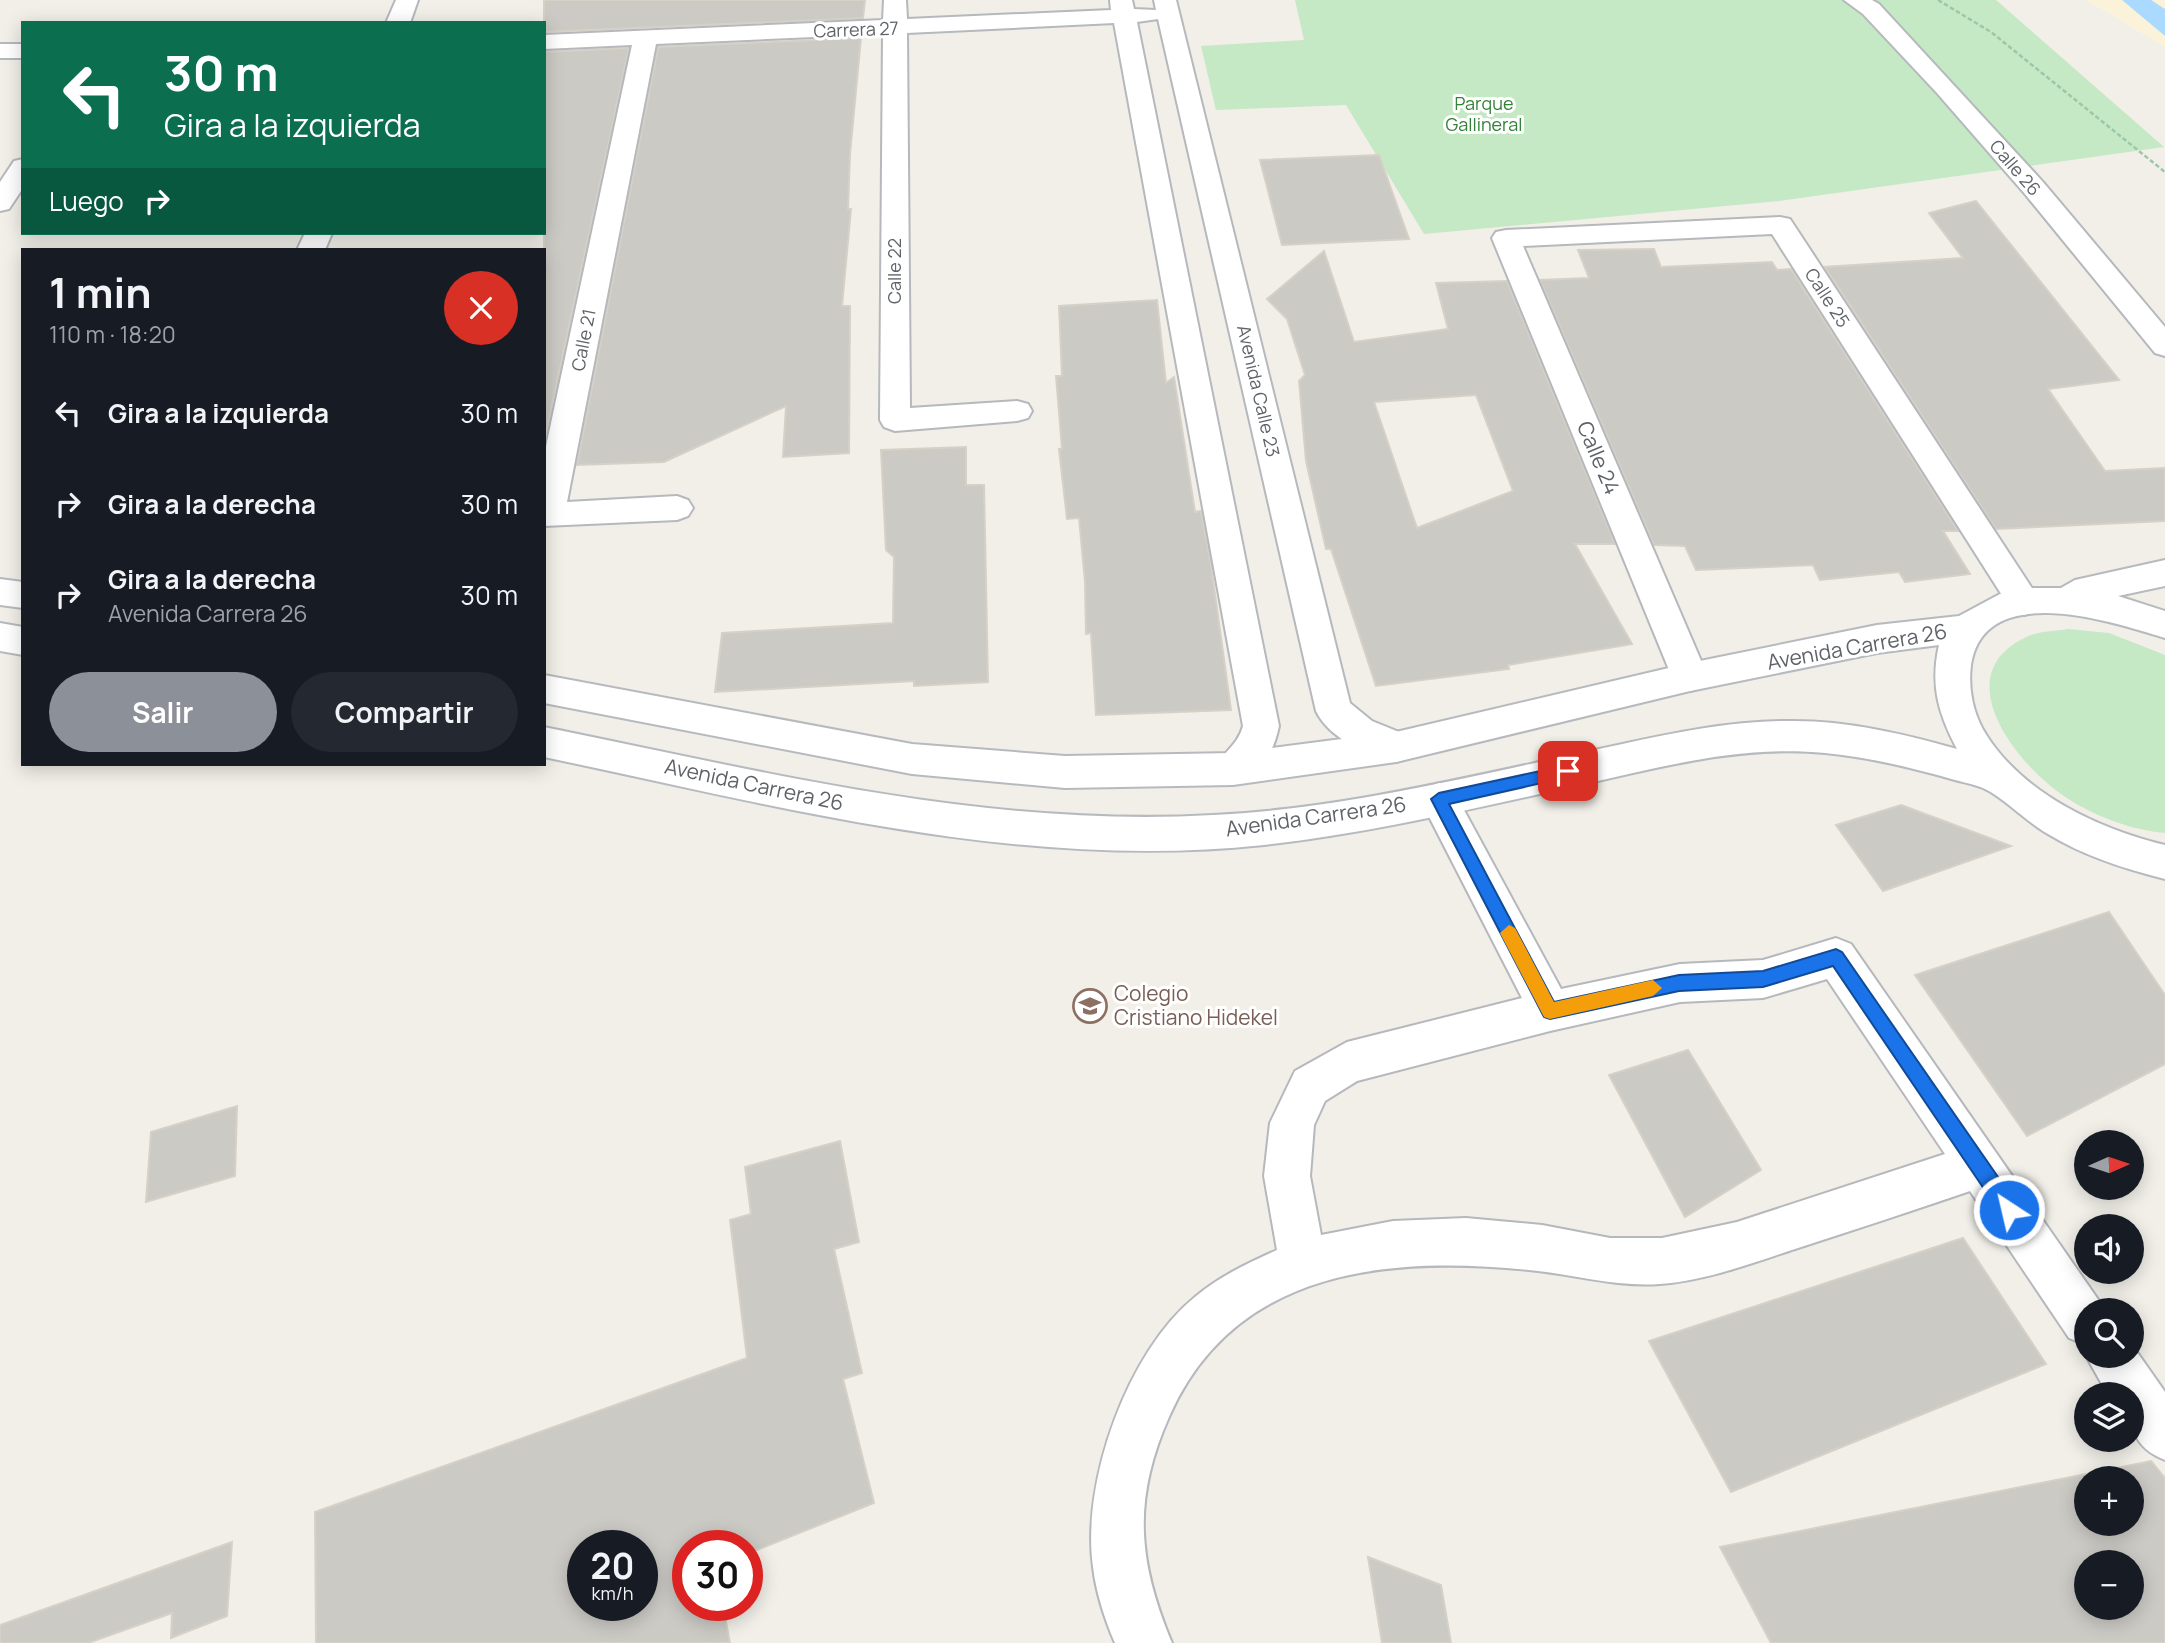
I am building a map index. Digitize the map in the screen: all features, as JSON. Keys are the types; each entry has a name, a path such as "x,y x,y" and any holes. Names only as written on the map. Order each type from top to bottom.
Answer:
{"street":[{"path":"399,21 407,0"},
{"name":"Calle 22","path":"895,0 895,420 1017,411"},
{"name":"Calle 26","path":"1856,0 1871,9 1946,89 2165,346"},
{"name":"Carrera 27","path":"546,43 894,28 1122,8 1167,7"},
{"name":"Avenida Calle 23","path":"1167,7 1334,711 1359,732 1396,747"},
{"path":"1122,8 1261,726 1256,748 1233,769"},
{"name":"Calle 21","path":"645,39 548,515 677,508"},
{"path":"0,51 21,51"},
{"path":"0,203 21,170"},
{"name":"Calle 25","path":"1506,238 1780,225 2037,600"},
{"name":"Calle 24","path":"1506,238 1689,677"},
{"path":"2161,865 2105,845 2058,823 2000,778 1972,742 1954,706 1951,663 1958,644 1984,616 2037,600 2165,573"},
{"path":"0,592 21,595"},
{"path":"2037,600 2114,606 2165,625"},
{"name":"Avenida Carrera 26","path":"546,689 924,760 1065,772 1233,769 1396,747 1689,677 1877,639 1970,628"},
{"path":"0,637 21,641"},
{"name":"Avenida Carrera 26","path":"546,742 894,814 985,827 1072,833 1213,832 1297,824 1439,799 1696,744 1770,736 1840,739 1911,751 2000,778"},
{"path":"1439,799 1550,1011"},
{"path":"1303,1262 1287,1176 1292,1122 1310,1086 1347,1063 1550,1011 1679,983 1763,979 1836,957 2074,1304"},
{"path":"1145,1643 1135,1626 1119,1566 1119,1494 1136,1433 1166,1366 1210,1315 1251,1286 1303,1262 1393,1244 1466,1241 1542,1248 1610,1261 1662,1261 1737,1245 1979,1166"},
{"path":"2118,1368 2165,1436"}],"path":[{"path":"1938,0 1991,32 2165,172"}],"green space":[{"name":"Parque Gallineral","path":"1295,0 1996,0 2164,147 1779,201 1424,234 1346,105 1216,110 1201,46 1304,40"},
{"path":"2068,629 2109,633 2165,655 2165,833 2115,822 2070,800 2029,766 1997,719 1990,695 1992,672 2005,651 2031,635"}],"sand":[{"path":"2086,0 2165,0 2165,47"}],"water":[{"path":"2122,0 2151,0 2165,9 2165,36"}],"building":[{"path":"544,0 865,0 863,18 546,32"},
{"path":"861,38 850,154 848,209 851,209 842,306 850,306 849,453 783,457 786,406 664,462 577,465 658,47"},
{"path":"629,48 546,433 544,235 546,52"},
{"path":"1379,155 1409,239 1282,245 1260,160"},
{"path":"1976,201 2119,380 2048,389 2105,471 2165,468 2165,521 1996,529 1825,267 1963,258 1929,213"},
{"path":"1654,249 1661,267 1772,262 1777,270 1791,269 1958,531 1943,531 1970,574 1905,582 1899,572 1820,580 1813,565 1696,570 1685,546 1654,545 1540,280 1589,278 1578,250"},
{"path":"1324,251 1354,342 1448,329 1436,283 1507,281 1615,544 1575,544 1632,644 1508,665 1509,669 1376,686 1331,549 1326,549 1306,461 1299,381 1305,375 1287,319 1267,299","holes":["1476,395 1513,491 1417,528 1374,402"]},
{"path":"1157,300 1166,383 1174,377 1195,512 1201,511 1211,565 1231,710 1096,715 1091,633 1086,634 1085,582 1079,518 1067,519 1059,449 1062,449 1056,376 1062,376 1059,306"},
{"path":"966,447 966,485 984,485 988,682 914,686 914,681 715,692 722,633 893,623 894,557 886,550 881,450"},
{"path":"1901,805 2011,846 1883,891 1836,825"},
{"path":"2109,912 2165,995 2165,1064 2027,1136 1915,975"},
{"path":"1688,1050 1761,1170 1685,1217 1609,1075"},
{"path":"237,1106 235,1176 146,1202 151,1132"},
{"path":"840,1141 859,1242 834,1249 862,1373 843,1379 874,1503 763,1548 763,1530 672,1530 672,1621 726,1621 730,1643 316,1643 315,1512 747,1358 730,1220 751,1214 745,1167"},
{"path":"1963,1238 2046,1364 1731,1492 1649,1341"},
{"path":"2151,1461 2165,1478 2165,1643 1771,1643 1720,1547 2074,1476 2074,1536 2144,1536 2144,1466 2126,1466"},
{"path":"232,1542 227,1616 171,1638 172,1613 88,1643 0,1643 0,1625"},
{"path":"1368,1557 1441,1585 1451,1643 1382,1643"}],"slow traffic":[{"path":"1509,933 1550,1011 1653,988"}],"place":[{"name":"Colegio Cristiano Hidekel","path":"1090,1006"}],"route":[{"path":"1568,771 1439,799 1550,1011 1679,983 1763,979 1836,957 2009,1210"}]}
